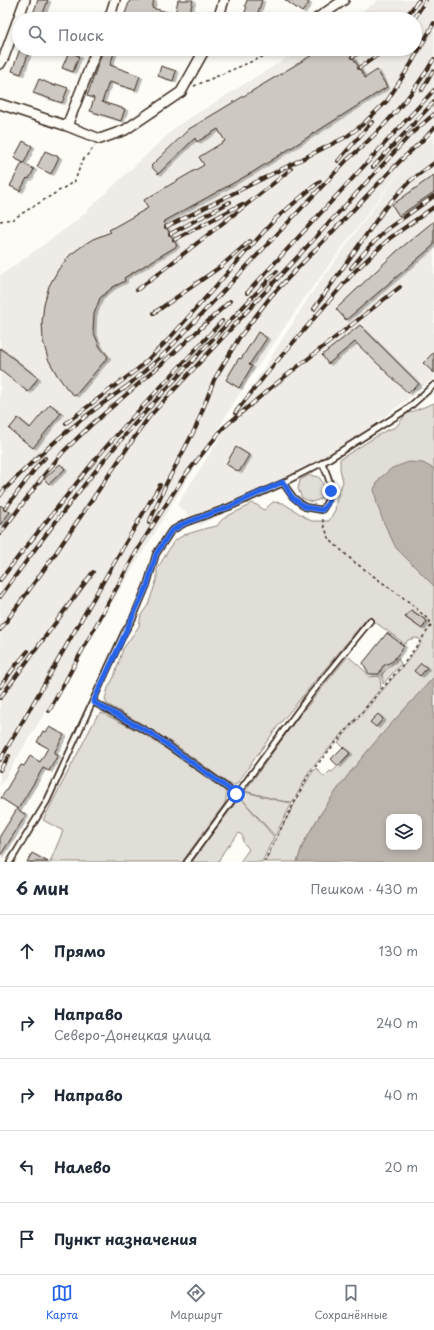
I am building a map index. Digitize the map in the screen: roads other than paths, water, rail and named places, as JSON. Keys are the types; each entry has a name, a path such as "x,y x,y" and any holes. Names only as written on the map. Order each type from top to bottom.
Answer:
{"street":[{"path":"21,12 25,0"},
{"path":"111,12 115,0"},
{"path":"220,12 224,0"},
{"path":"326,12 344,0"},
{"path":"0,64 12,35"},
{"path":"67,126 94,56"},
{"path":"0,104 67,126 100,140 125,130 181,92 201,56"}],"lane":[{"path":"10,862 47,801 147,586 156,554 171,531 185,523 229,507 322,462 406,410 434,385"},
{"path":"283,482 292,497 305,507 322,510 328,503 331,491 330,478 322,462"},
{"path":"187,862 306,700 370,621"},
{"path":"93,702 152,734 236,794"}],"railway":[{"path":"410,12 419,0"},
{"path":"418,12 426,0"},
{"path":"422,44 434,23"},
{"path":"359,68 376,56"},
{"path":"166,227 346,137 362,125 387,101 415,56"},
{"path":"124,389 164,354 347,160 383,126 415,87 434,59"},
{"path":"422,90 433,71"},
{"path":"247,293 434,90"},
{"path":"373,167 434,102"},
{"path":"0,630 53,557 149,417 411,134 434,114"},
{"path":"338,161 372,122"},
{"path":"149,523 166,484 196,427 214,380 239,338 271,296 401,160 434,128"},
{"path":"314,309 385,208 410,181 434,163"},
{"path":"137,290 291,169"},
{"path":"273,221 320,181"},
{"path":"351,268 386,230 434,196"},
{"path":"170,234 230,202"},
{"path":"174,240 242,204"},
{"path":"235,413 272,367 355,271 390,238 434,207"},
{"path":"66,423 139,368 169,339 276,218"},
{"path":"154,313 220,267 250,241"},
{"path":"0,597 97,468 132,427 277,271"},
{"path":"49,711 139,547 183,478 223,428 273,386 400,287"},
{"path":"0,534 64,451 230,301"},
{"path":"0,580 98,456 222,321"},
{"path":"0,496 18,476 64,434 129,385"},
{"path":"5,509 45,458"},
{"path":"0,760 160,485"},
{"path":"0,698 93,572"},
{"path":"0,687 28,651"},
{"path":"0,770 9,756"}]}
